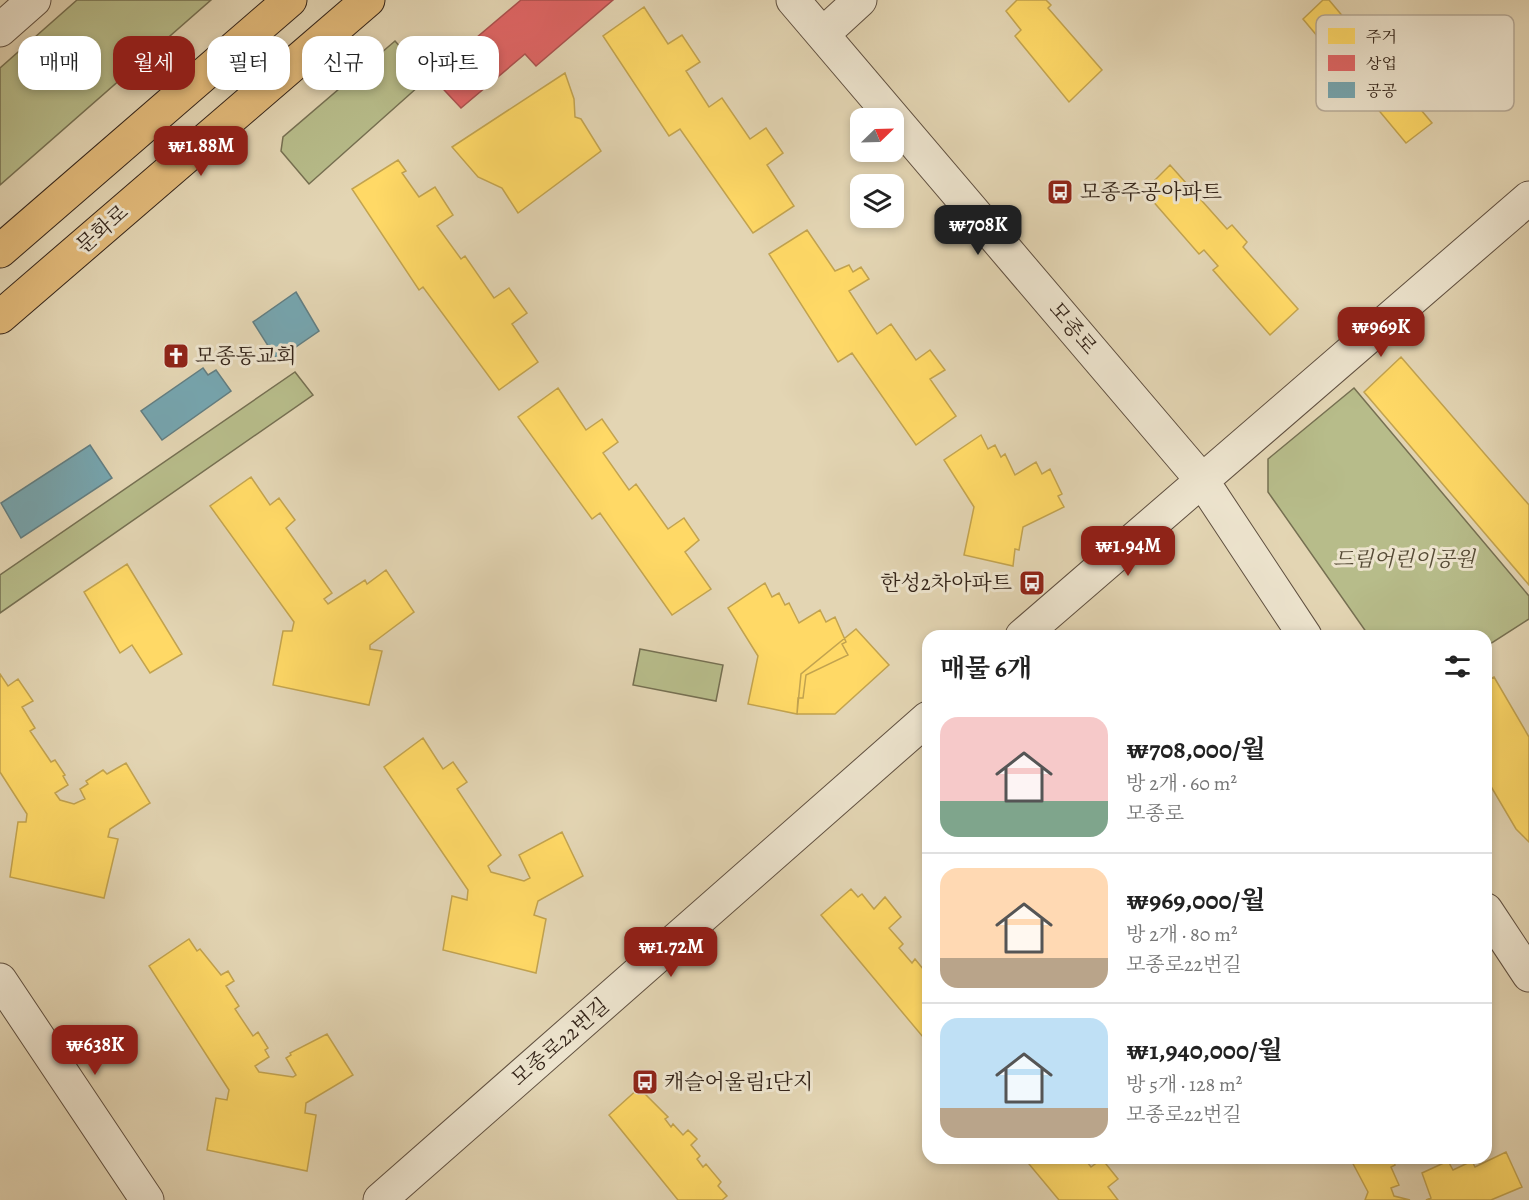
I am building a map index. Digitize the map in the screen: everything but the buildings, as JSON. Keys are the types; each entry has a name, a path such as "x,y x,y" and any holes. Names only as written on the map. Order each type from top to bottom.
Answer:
{"main road":[{"path":"0,251 290,0"},
{"name":"문화로","path":"0,316 368,0"}],"street":[{"path":"0,30 34,0"},
{"name":"모종로","path":"793,0 1201,479 1301,630"},
{"path":"823,34 860,0"},
{"path":"1029,630 1529,198"},
{"name":"모종로22번길","path":"380,1200 922,723"},
{"path":"1492,919 1529,975"},
{"path":"0,980 147,1200"}],"green space":[{"path":"77,0 211,0 170,36 113,36 113,86 0,185 0,68 18,52 18,90 101,90 101,36 36,36"},
{"path":"396,42 396,90 415,90 309,184 281,151 283,137 338,90 384,90 384,50"},
{"path":"295,372 313,395 0,613 0,575"},
{"name":"드림어린이공원","path":"1354,388 1529,596 1529,619 1492,643 1492,630 1365,630 1268,492 1268,459"},
{"path":"640,649 723,665 716,701 633,685"}],"place":[{"name":"모종주공아파트","path":"1060,192"},
{"name":"모종동교회","path":"176,356"},
{"name":"한성2차아파트","path":"1032,583"},
{"name":"캐슬어울림1단지","path":"645,1082"}]}
